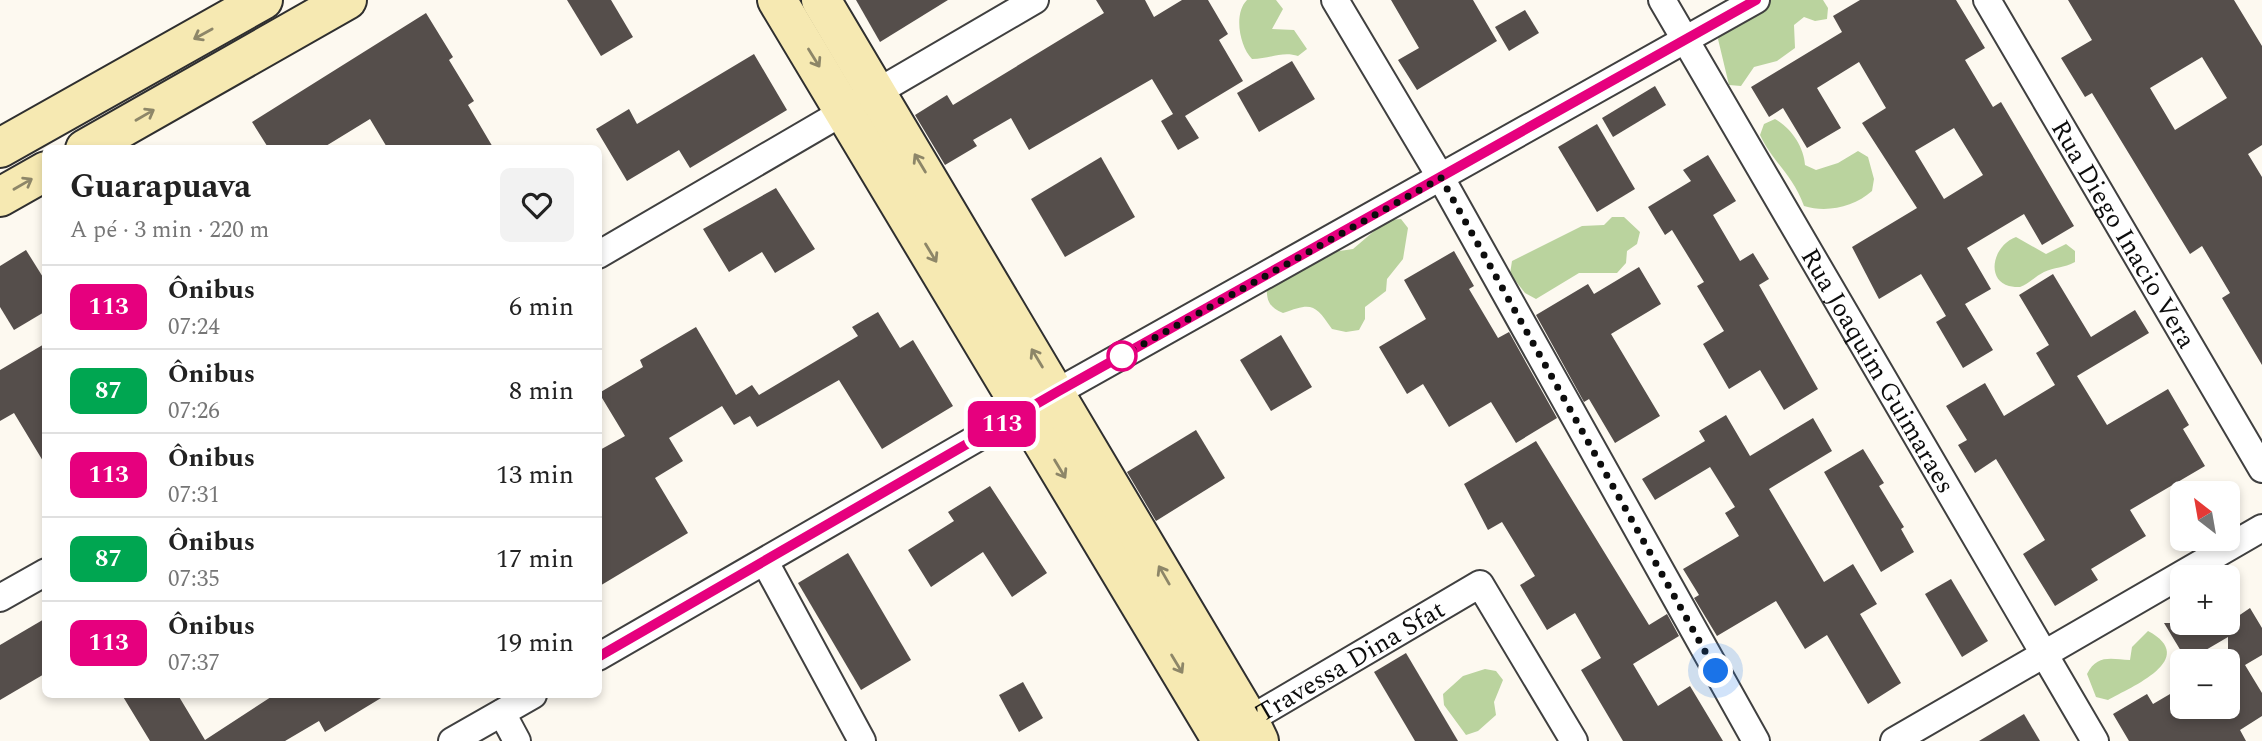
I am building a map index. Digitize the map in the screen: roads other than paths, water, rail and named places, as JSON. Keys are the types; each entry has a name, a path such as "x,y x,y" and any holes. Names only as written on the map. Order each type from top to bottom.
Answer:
{"street":[{"path":"0,148 263,0"},
{"path":"92,145 347,0"},
{"path":"777,0 863,103"},
{"path":"821,0 863,103 1238,735"},
{"path":"602,253 863,103 1035,0"},
{"path":"1335,0 1441,178 1756,741"},
{"name":"Rua Joaquim Guimaraes","path":"1661,0 2095,741"},
{"path":"602,655 1041,402 1756,0"},
{"name":"Rua Diego Inacio Vera","path":"1987,0 2262,468"},
{"path":"0,197 42,173"},
{"path":"1894,741 2262,528"},
{"path":"765,562 862,741"},
{"path":"0,598 42,574"},
{"name":"Travessa Dina Sfat","path":"1238,735 1480,584 1574,741"},
{"path":"452,741 528,698"},
{"path":"502,713 517,741"}]}
